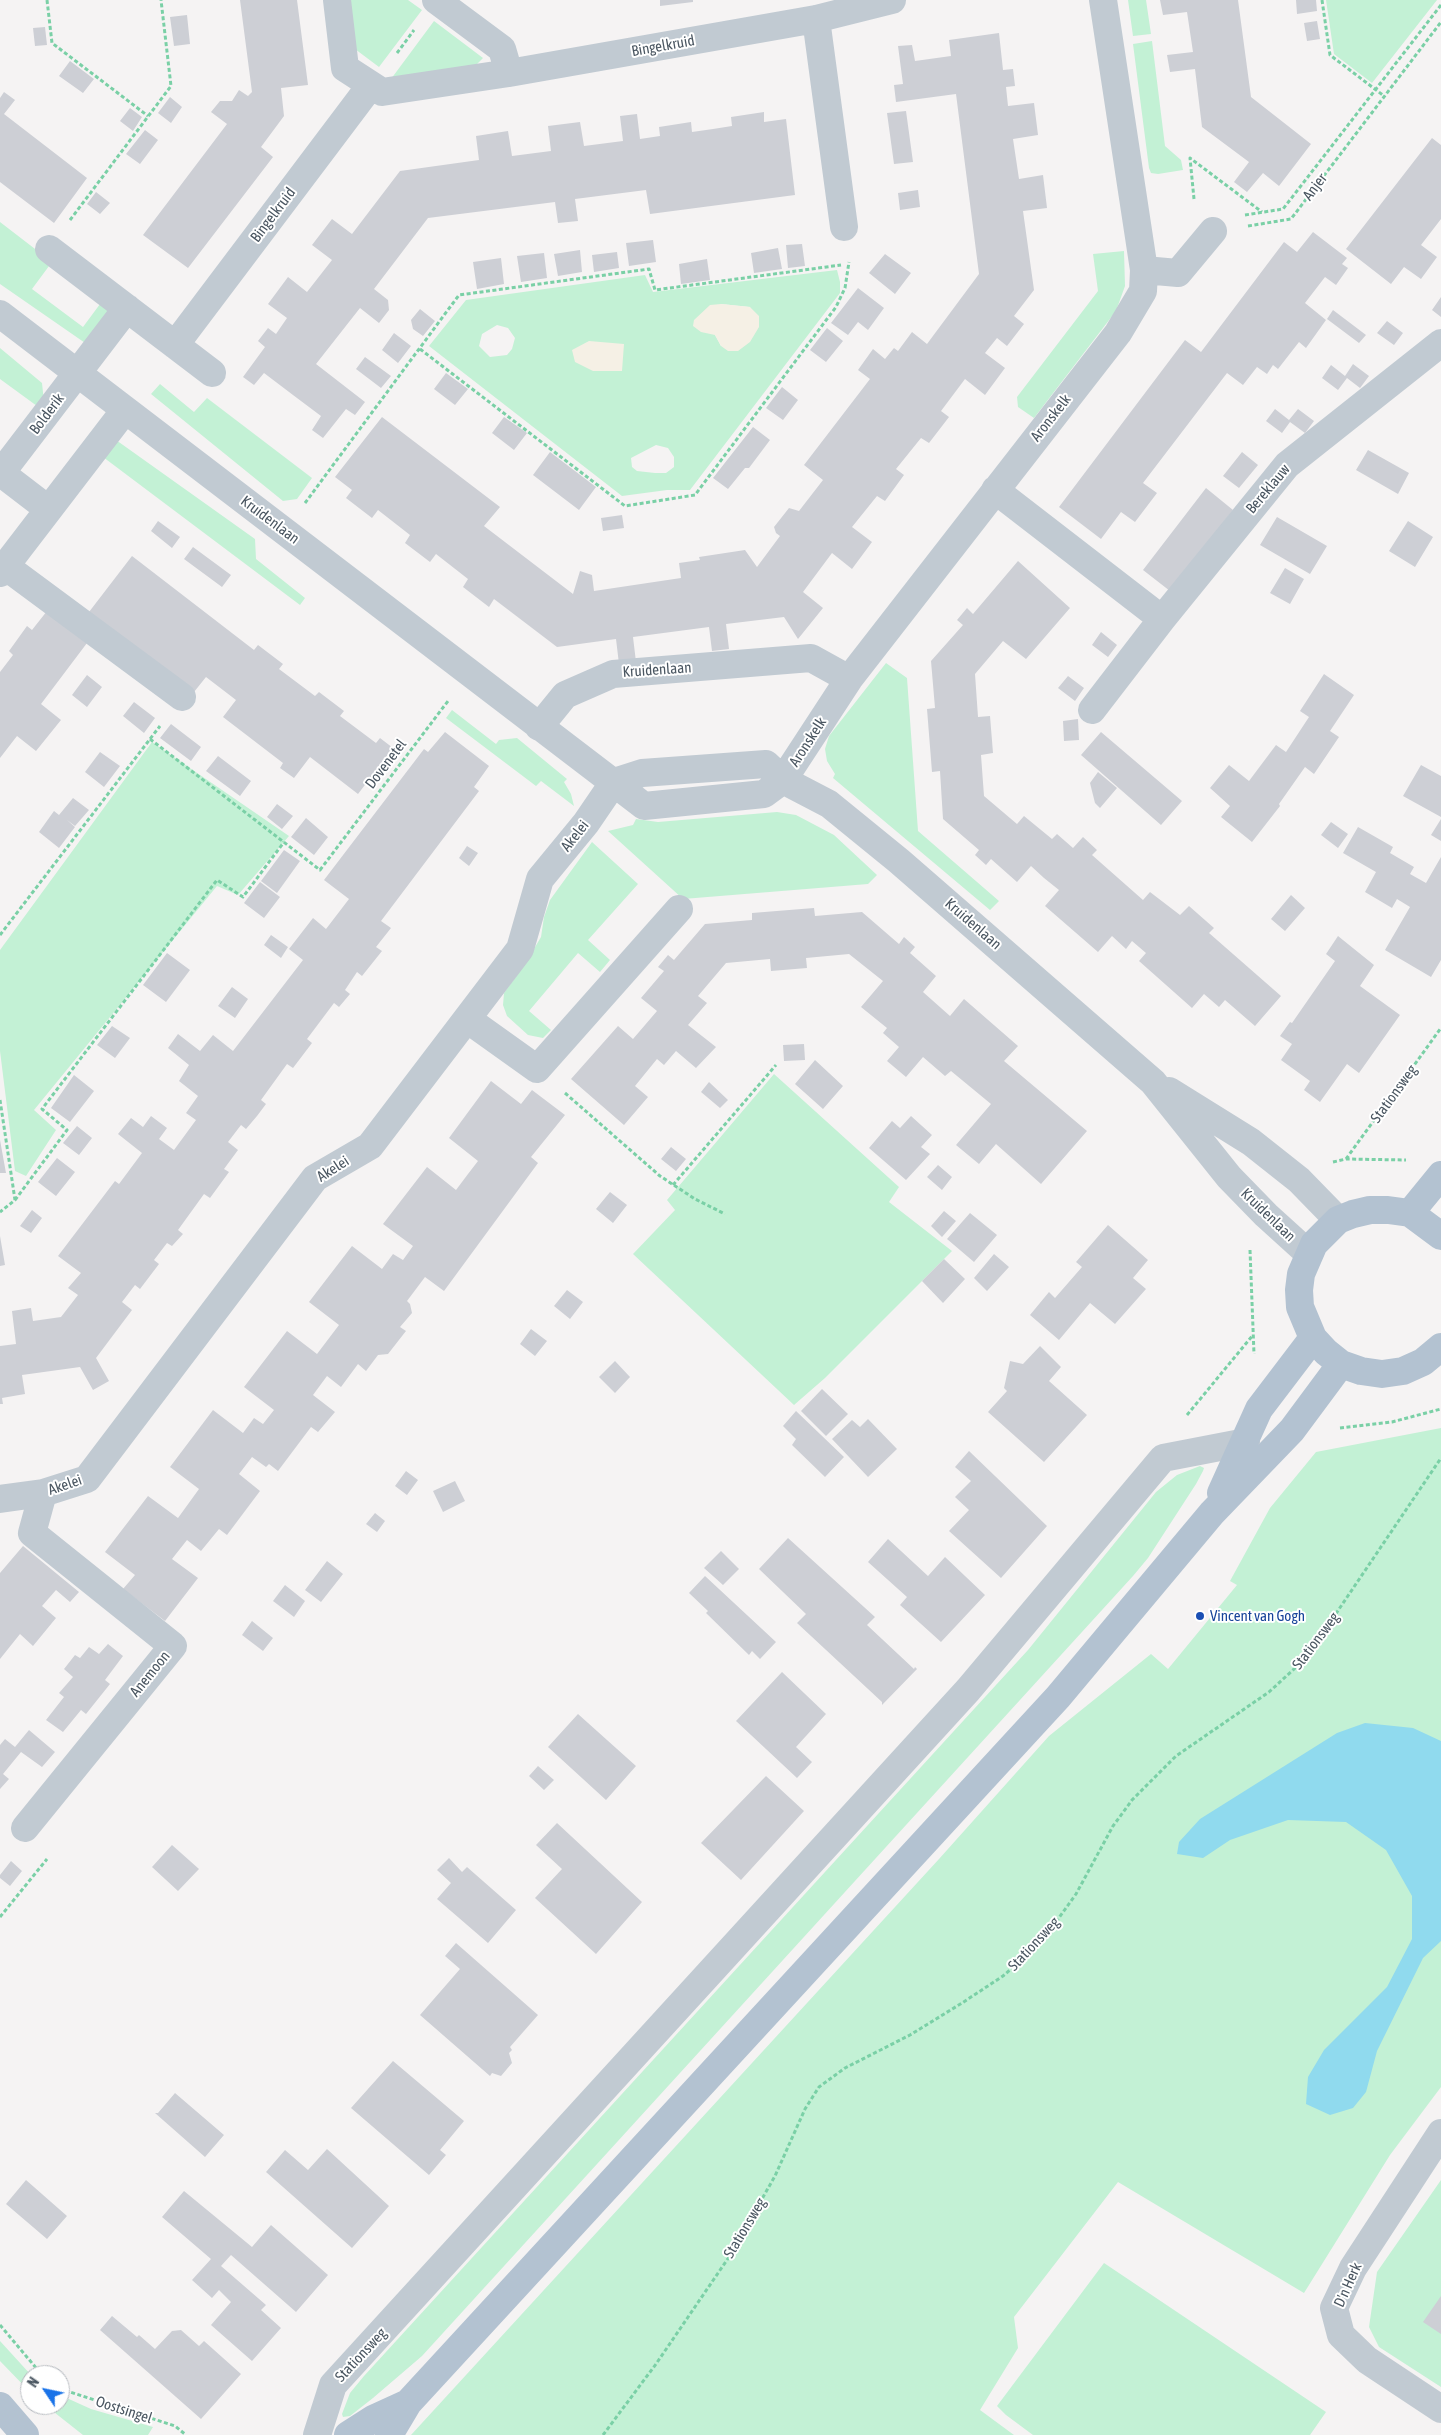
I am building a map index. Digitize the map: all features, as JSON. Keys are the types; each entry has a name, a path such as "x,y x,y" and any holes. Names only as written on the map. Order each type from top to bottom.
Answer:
{"main road":[{"path":"1410,1213 1441,1175"},
{"path":"1440,1349 1423,1362 1404,1371 1382,1374 1361,1372 1341,1364 1313,1338 1300,1307 1299,1290 1301,1274 1314,1244 1338,1220 1370,1210 1410,1213 1421,1219 1441,1236"},
{"path":"1212,1513 1246,1442 1259,1409 1313,1338"},
{"path":"389,2435 408,2403 1058,1697 1212,1513 1292,1430 1341,1364"},
{"path":"348,2435 373,2419 408,2403"},
{"path":"0,2406 26,2434"}],"street":[{"name":"Bingelkruid","path":"337,0 345,68 382,92 510,73 816,19 892,0"},
{"path":"436,0 502,49 510,73"},
{"name":"Aronskelk","path":"783,780 849,679 1118,332 1143,291 1144,270 1103,0"},
{"path":"816,19 844,227"},
{"name":"Bingelkruid","path":"175,345 371,85"},
{"path":"1144,270 1178,273 1213,231"},
{"path":"49,249 212,373"},
{"name":"Bolderik","path":"48,508 1,473 127,308"},
{"name":"Kruidenlaan","path":"0,314 644,806 764,794 783,780 829,804 1072,1010 1153,1082 1229,1177 1266,1215 1309,1254"},
{"name":"Bereklauw","path":"1092,710 1162,619 1287,465 1441,343"},
{"path":"125,410 3,569 182,697"},
{"path":"995,490 1162,619"},
{"name":"Kruidenlaan","path":"539,727 565,695 613,674 811,658 849,679"},
{"name":"Akelei","path":"0,1499 43,1493 87,1479 316,1178 370,1146 520,949 540,879 586,823 614,782"},
{"path":"466,1019 537,1069 679,909"},
{"name":"Kruidenlaan","path":"1153,1082 1251,1142 1299,1180 1338,1220"},
{"path":"1163,1458 1246,1442"},
{"name":"Stationsweg","path":"317,2435 333,2385 962,1697 1163,1458"},
{"name":"Anemoon","path":"25,1828 173,1646 32,1533 43,1493"},
{"name":"D'n Herk","path":"1441,2133 1353,2268 1334,2308 1341,2335 1367,2360 1441,2409"}],"path":[{"path":"47,0 52,43 148,116"},
{"path":"49,249 171,86 161,0"},
{"path":"371,85 436,0"},
{"path":"1322,0 1330,55 1384,96"},
{"path":"1262,212 1282,209 1441,5"},
{"name":"Anjer","path":"1213,231 1291,219 1441,22"},
{"path":"420,349 626,506 695,495 836,307 845,288 849,264 844,227"},
{"path":"284,531 460,295 648,269 655,290 849,264"},
{"name":"Dovenetel","path":"284,842 320,870 470,673"},
{"path":"0,935 182,697"},
{"path":"0,1212 15,1200 67,1130 42,1109 217,880 243,897 284,842 150,739"},
{"name":"Stationsweg","path":"1414,1160 1346,1159 1441,1028"},
{"path":"672,1185 776,1066"},
{"path":"537,1069 672,1185 725,1214"},
{"path":"0,1100 15,1200"},
{"path":"1163,1458 1188,1414 1253,1334"},
{"name":"Stationsweg","path":"603,2435 656,2364 729,2257 764,2198 791,2144 805,2109 819,2087 845,2068 910,2034 962,2003 1003,1976 1026,1956 1048,1933 1076,1894 1113,1826 1132,1800 1176,1756 1269,1692 1306,1658 1441,1458"},
{"path":"0,1917 53,1850 25,1828"},
{"path":"0,2325 33,2365"},
{"name":"Oostsingel","path":"70,2392 175,2426 186,2435"}],"green space":[{"path":"350,0 408,0 422,10 379,67 355,49"},
{"path":"1128,0 1146,0 1151,34 1133,36"},
{"path":"1326,0 1437,0 1372,83 1334,54"},
{"path":"434,21 483,58 474,67 391,79"},
{"path":"1152,41 1165,146 1181,160 1183,170 1158,174 1151,173 1149,168 1133,44"},
{"path":"0,222 52,262 32,289 83,327 103,300 109,314 88,345 0,284"},
{"path":"1124,251 1125,286 1116,311 1034,418 1018,407 1017,397 1098,291 1093,254"},
{"path":"837,270 840,282 840,293 690,490 667,490 622,496 429,346 466,300 645,275 653,292","holes":["721,304 750,307 721,346 715,335","497,325 508,328 515,338 512,349 507,355 490,357 479,346 482,334","656,445 668,448 674,457 674,467 666,473 637,471 632,467 631,458"]},
{"path":"0,348 42,383 44,402 37,406 0,379"},
{"path":"160,384 194,412 207,398 312,478 297,499 283,501 151,394"},
{"path":"116,440 255,539 256,559 305,598 300,605 103,457"},
{"path":"886,663 907,678 918,831 999,901 990,910 833,778 835,774 827,761 825,749 829,736"},
{"path":"452,710 496,744 499,740 517,738 567,779 564,782 571,794 574,806 541,781 536,786 446,718"},
{"path":"152,742 289,836 238,895 217,886 34,1110 56,1130 26,1176 15,1171 0,1051 0,950"},
{"path":"777,812 796,815 834,835 877,875 868,884 683,899 608,831 633,825 636,819 658,822"},
{"path":"592,842 638,884 588,940 610,960 600,972 578,953 529,1011 551,1030 543,1038 528,1035 507,1016 503,1005 504,993 525,964 541,937 544,917 550,900"},
{"path":"774,1074 899,1187 889,1202 952,1251 825,1378 794,1405 633,1254 675,1210 667,1200"},
{"path":"1441,1428 1441,2087 1390,2155 1304,2293 1118,2182 1014,2317 1018,2348 980,2410 1014,2435 411,2435 939,1859 1049,1736 1151,1654 1168,1669 1237,1585 1230,1581 1270,1508 1316,1452"},
{"path":"1200,1466 1204,1468 1196,1484 1148,1558 1133,1576 422,2356 350,2416 343,2417 342,2414 350,2393 364,2376 1028,1650 1156,1492 1177,1475"},
{"path":"1441,2180 1441,2387 1379,2347 1369,2327 1377,2272"},
{"path":"1104,2263 1326,2412 1310,2435 1033,2435 1006,2415 997,2406"},
{"path":"0,2341 22,2365 20,2365 20,2382 0,2361"},
{"path":"70,2400 91,2409 153,2427 148,2435 83,2435 58,2415 70,2415"}],"sand":[{"path":"721,304 750,307 759,316 759,327 750,342 738,351 728,351 721,346 715,335 701,332 693,326 694,320 710,305"},
{"path":"589,341 624,344 622,371 593,371 575,362 572,350"}],"water":[{"path":"1365,1723 1413,1728 1441,1741 1441,1941 1423,1958 1377,2051 1366,2092 1353,2108 1330,2115 1306,2104 1308,2077 1324,2050 1387,1987 1412,1939 1412,1896 1386,1850 1346,1822 1288,1820 1230,1840 1203,1858 1177,1854 1179,1842 1200,1819 1337,1733"}],"building":[{"path":"240,0 297,0 308,85 281,88 284,116 261,147 273,157 188,268 143,235 227,124 211,112 220,101 232,101 239,90 248,96 252,92"},
{"path":"660,0 693,0 693,2 660,6"},
{"path":"1160,0 1238,0 1251,97 1311,144 1279,186 1263,173 1247,192 1234,182 1249,162 1202,127 1195,69 1170,72 1167,55 1193,52 1187,12 1163,15"},
{"path":"1296,0 1316,0 1317,11 1297,14"},
{"path":"187,15 190,44 174,46 170,17"},
{"path":"1317,21 1320,39 1307,41 1304,23"},
{"path":"45,27 47,45 35,46 33,28"},
{"path":"999,33 1003,70 1013,69 1015,86 1006,87 1008,106 1034,103 1038,135 1013,139 1019,179 1043,175 1047,208 1023,211 1034,290 1014,316 1024,324 1007,346 997,338 985,353 1005,368 985,395 965,379 941,411 949,417 929,443 921,438 896,469 904,475 885,501 877,496 852,527 872,542 852,569 832,553 803,592 823,608 798,639 784,617 726,624 729,649 712,651 709,627 633,637 636,662 619,664 616,639 557,647 494,599 489,607 463,587 468,579 436,554 430,562 405,543 410,535 378,510 372,518 346,498 352,490 335,477 382,417 500,507 484,526 573,594 580,571 592,575 594,591 681,578 679,563 700,560 699,557 745,550 757,567 780,536 776,533 774,527 789,508 799,511 823,480 804,465 870,379 858,370 873,349 885,359 894,348 898,351 912,332 927,344 979,274 956,94 896,102 894,85 903,84 898,46 912,45 915,61 951,56 949,40"},
{"path":"70,61 94,79 83,93 59,76"},
{"path":"4,92 15,100 4,114 87,178 54,223 0,182 0,98"},
{"path":"170,97 182,107 171,123 158,113"},
{"path":"130,108 142,117 133,131 120,121"},
{"path":"906,111 913,162 894,164 887,113"},
{"path":"764,112 764,122 786,119 795,195 650,214 646,190 575,199 578,221 558,223 555,202 428,218 374,289 388,300 389,310 379,323 360,308 316,364 365,402 355,415 346,409 323,438 312,430 321,416 264,373 254,385 243,377 265,347 258,341 268,328 276,334 287,318 268,304 288,277 307,292 332,260 312,245 332,219 352,234 400,171 479,160 476,136 508,131 512,156 551,151 548,126 580,122 584,146 623,141 620,116 637,114 640,139 660,136 659,127 691,122 692,132 713,129 732,126 731,117"},
{"path":"145,130 158,140 140,164 126,154"},
{"path":"1432,138 1441,145 1441,219 1421,245 1437,257 1421,279 1404,267 1391,284 1346,249"},
{"path":"918,190 920,207 900,210 898,193"},
{"path":"96,192 110,203 100,214 87,204"},
{"path":"1313,232 1347,258 1342,264 1348,268 1336,285 1325,277 1305,303 1326,320 1306,348 1299,342 1278,369 1273,365 1267,374 1257,367 1243,385 1227,373 1143,483 1157,493 1135,522 1121,512 1101,539 1059,507 1185,340 1201,352 1284,242 1297,252"},
{"path":"653,240 656,262 629,266 626,243"},
{"path":"802,244 805,266 788,268 786,245"},
{"path":"778,248 782,269 754,273 751,253"},
{"path":"580,250 582,272 558,276 554,254"},
{"path":"617,252 619,268 594,272 592,255"},
{"path":"544,253 547,278 521,282 517,256"},
{"path":"885,254 911,273 895,294 869,273"},
{"path":"501,258 504,284 477,289 473,262"},
{"path":"707,259 710,280 681,284 679,264"},
{"path":"858,288 884,308 868,330 858,322 848,335 831,323"},
{"path":"1441,297 1441,317 1432,310"},
{"path":"420,309 435,321 423,336 413,329 411,320"},
{"path":"1333,310 1366,335 1359,343 1327,319"},
{"path":"1387,321 1403,333 1394,345 1377,333"},
{"path":"827,328 843,341 826,362 810,350"},
{"path":"394,333 411,346 398,363 382,350"},
{"path":"365,357 391,376 381,388 356,369"},
{"path":"1353,364 1369,376 1360,388 1347,378 1338,390 1322,378 1331,365 1345,376"},
{"path":"446,373 468,389 455,405 434,389"},
{"path":"782,387 798,400 783,420 766,408"},
{"path":"1275,409 1289,420 1298,409 1314,421 1305,433 1290,422 1282,433 1266,421"},
{"path":"504,417 527,433 514,450 492,433"},
{"path":"753,427 770,440 749,468 745,468 728,489 713,478"},
{"path":"1368,450 1409,473 1398,494 1356,470"},
{"path":"550,452 596,487 579,510 533,475"},
{"path":"1242,452 1258,465 1239,488 1223,476"},
{"path":"1206,488 1233,510 1170,591 1143,570"},
{"path":"622,515 624,528 603,531 601,518"},
{"path":"1277,517 1327,546 1310,574 1260,545"},
{"path":"158,521 180,537 172,548 151,531"},
{"path":"1408,521 1433,537 1415,567 1389,551"},
{"path":"193,547 231,575 222,587 184,559"},
{"path":"132,556 254,650 258,645 283,664 279,669 315,696 319,692 344,711 340,716 376,743 380,738 393,748 358,794 310,757 294,778 280,768 283,763 223,717 236,700 206,677 194,692 89,612"},
{"path":"1018,561 1070,608 1026,659 1003,641 975,674 978,717 990,716 993,753 981,755 984,796 1017,824 1024,816 1052,839 1057,834 1073,848 1083,837 1097,850 1092,855 1143,900 1150,892 1180,915 1189,906 1214,928 1209,933 1281,996 1255,1026 1225,1000 1219,1007 1204,994 1192,1008 1139,961 1146,953 1132,941 1126,949 1112,936 1098,952 1045,906 1059,890 1031,866 1017,882 991,859 986,865 975,855 979,850 943,819 940,771 932,772 927,709 935,708 931,661 963,625 957,620 967,608 973,614"},
{"path":"1285,568 1304,579 1290,604 1270,593"},
{"path":"47,611 87,643 41,704 61,720 36,751 17,736 0,758 0,672 13,655 9,651 27,626 32,630"},
{"path":"1101,632 1117,645 1108,657 1092,645"},
{"path":"1324,674 1354,695 1330,731 1339,737 1314,774 1305,767 1279,804 1280,806 1252,842 1221,817 1230,806 1210,788 1229,765 1249,781 1276,745 1286,752 1309,717 1300,711"},
{"path":"87,675 102,687 87,707 72,695"},
{"path":"1068,676 1084,688 1075,701 1058,688"},
{"path":"134,702 155,718 144,733 123,716"},
{"path":"1078,719 1079,740 1064,741 1063,721"},
{"path":"171,724 201,747 191,761 160,738"},
{"path":"445,732 489,766 474,787 479,791 381,921 391,928 376,947 382,951 362,976 357,972 345,990 350,994 339,1007 334,1003 307,1039 312,1043 293,1068 287,1064 261,1100 266,1104 257,1116 246,1129 241,1125 228,1142 238,1150 224,1169 229,1172 210,1198 204,1194 178,1230 183,1234 172,1246 167,1243 154,1260 159,1264 140,1289 135,1285 122,1302 132,1310 96,1358 109,1381 93,1390 80,1367 22,1375 25,1394 2,1398 3,1404 0,1404 0,1346 16,1344 12,1311 31,1308 33,1321 61,1317 78,1295 68,1288 81,1273 58,1256 115,1181 119,1184 142,1153 118,1134 131,1118 143,1127 151,1116 167,1128 159,1139 174,1150 196,1120 186,1113 198,1096 179,1081 189,1065 168,1048 178,1034 200,1051 213,1035 233,1051 303,960 289,949 313,918 326,929 349,899 324,880 424,749 428,752"},
{"path":"1101,732 1182,801 1161,825 1081,755"},
{"path":"100,752 120,766 104,787 85,772"},
{"path":"218,756 251,781 240,796 206,771"},
{"path":"1421,765 1441,776 1441,817 1403,796"},
{"path":"1098,772 1117,788 1100,808 1095,803 1090,783"},
{"path":"73,798 89,810 75,826 67,820 75,827 59,848 39,832 54,811 59,815"},
{"path":"277,804 293,816 282,829 267,817"},
{"path":"306,818 328,837 314,855 291,837"},
{"path":"1441,819 1441,841 1431,835"},
{"path":"1331,822 1348,834 1338,848 1321,835"},
{"path":"1358,827 1393,847 1390,853 1414,867 1410,874 1426,883 1441,857 1441,960 1431,977 1385,950 1410,907 1397,899 1392,908 1365,892 1376,872 1343,853"},
{"path":"467,846 478,853 469,866 459,858"},
{"path":"284,850 300,861 277,893 261,881"},
{"path":"260,882 280,897 264,918 244,903"},
{"path":"1291,895 1305,908 1285,931 1271,919"},
{"path":"814,908 815,916 862,912 899,944 904,937 915,947 910,953 936,976 923,992 950,1016 964,999 1018,1046 1004,1061 1087,1131 1041,1184 996,1144 979,1164 956,1145 991,1104 951,1071 945,1076 923,1057 906,1077 887,1061 899,1047 883,1033 887,1028 861,1007 883,981 849,954 806,958 807,968 771,971 770,959 726,963 698,996 707,1003 688,1025 716,1047 696,1068 676,1051 664,1065 657,1059 635,1086 648,1097 624,1125 571,1079 618,1026 633,1039 657,1011 641,998 664,971 658,967 668,955 674,960 705,924 752,920 752,913"},
{"path":"271,935 288,947 281,958 264,945"},
{"path":"1338,936 1374,965 1360,986 1400,1015 1359,1073 1347,1064 1320,1102 1304,1090 1310,1081 1281,1060 1292,1044 1280,1036 1290,1022 1292,1023 1335,961 1326,954"},
{"path":"167,953 190,970 166,1002 143,985"},
{"path":"232,987 248,999 235,1018 218,1006"},
{"path":"112,1026 130,1038 115,1058 97,1045"},
{"path":"804,1044 805,1060 784,1061 783,1045"},
{"path":"815,1060 843,1086 823,1109 795,1084"},
{"path":"74,1075 94,1091 70,1122 51,1108"},
{"path":"491,1081 521,1104 532,1090 565,1115 531,1157 538,1163 444,1291 425,1277 407,1301 410,1304 412,1313 400,1327 406,1331 388,1354 378,1355 366,1371 358,1364 341,1387 327,1376 313,1395 335,1412 318,1432 311,1427 278,1471 269,1464 266,1467 252,1457 239,1474 260,1491 227,1535 219,1529 201,1551 187,1540 172,1559 198,1578 165,1621 123,1589 135,1575 105,1552 148,1496 178,1518 199,1489 170,1467 213,1410 243,1433 254,1418 263,1424 274,1410 244,1387 287,1331 317,1354 339,1325 309,1302 352,1246 382,1269 393,1254 403,1260 413,1246 383,1224 427,1167 456,1190 478,1161 449,1138"},
{"path":"709,1082 728,1100 720,1108 701,1092"},
{"path":"911,1116 932,1135 921,1147 930,1154 906,1180 869,1148 892,1121 900,1128"},
{"path":"77,1126 92,1138 79,1155 63,1143"},
{"path":"0,1140 6,1173 0,1173"},
{"path":"671,1147 686,1159 676,1171 661,1159"},
{"path":"57,1158 75,1172 56,1196 38,1182"},
{"path":"938,1165 952,1177 942,1190 927,1177"},
{"path":"610,1192 627,1205 613,1223 596,1209"},
{"path":"32,1210 42,1218 31,1233 20,1226"},
{"path":"944,1211 956,1221 942,1237 931,1226"},
{"path":"970,1213 997,1235 974,1262 947,1239"},
{"path":"1108,1225 1148,1260 1133,1278 1146,1289 1115,1324 1090,1303 1059,1340 1030,1315 1049,1292 1055,1298 1082,1267 1076,1262"},
{"path":"0,1236 5,1265 0,1266"},
{"path":"994,1254 1009,1267 987,1291 974,1278"},
{"path":"944,1259 965,1279 943,1303 922,1281"},
{"path":"567,1290 583,1302 570,1319 554,1306"},
{"path":"531,1329 547,1341 535,1356 520,1344"},
{"path":"1040,1346 1061,1367 1049,1381 1087,1415 1044,1462 988,1412 1007,1391 1004,1388 1010,1361 1023,1364"},
{"path":"615,1361 630,1377 615,1393 599,1377"},
{"path":"822,1389 848,1414 826,1436 801,1411"},
{"path":"796,1411 844,1457 825,1477 792,1445 796,1439 783,1426"},
{"path":"868,1419 897,1449 868,1477 832,1439 852,1420 860,1427"},
{"path":"969,1451 1047,1526 1001,1578 949,1531 969,1510 955,1497 971,1481 955,1467"},
{"path":"406,1471 418,1480 407,1495 395,1486"},
{"path":"455,1481 465,1501 443,1512 433,1491"},
{"path":"375,1513 385,1521 377,1532 366,1524"},
{"path":"788,1538 875,1617 867,1625 914,1669 915,1667 917,1669 882,1705 882,1702 797,1623 806,1614 759,1569"},
{"path":"888,1539 928,1576 945,1557 985,1595 941,1642 900,1605 907,1597 868,1562"},
{"path":"23,1546 79,1592 70,1602 56,1590 42,1606 56,1618 33,1646 20,1634 0,1659 0,1573"},
{"path":"721,1551 739,1569 723,1585 704,1568"},
{"path":"327,1561 343,1574 321,1602 305,1590"},
{"path":"705,1576 776,1642 760,1659 752,1651 749,1655 706,1613 708,1611 689,1593"},
{"path":"285,1585 305,1601 294,1617 273,1601"},
{"path":"252,1621 273,1638 263,1651 242,1635"},
{"path":"108,1644 123,1656 105,1680 110,1684 86,1714 81,1710 63,1732 46,1720 64,1697 59,1693 73,1677 64,1669 75,1655 80,1658 89,1647 99,1654"},
{"path":"782,1672 826,1714 796,1747 812,1762 797,1778 736,1721"},
{"path":"578,1714 636,1766 606,1800 548,1747"},
{"path":"29,1730 55,1752 42,1767 21,1752 3,1774 9,1779 0,1789 0,1745 5,1739 15,1747"},
{"path":"538,1766 554,1780 544,1790 529,1776"},
{"path":"766,1776 804,1811 741,1880 701,1843"},
{"path":"557,1823 642,1902 596,1954 535,1898 562,1869 536,1845"},
{"path":"172,1845 199,1869 178,1891 152,1867"},
{"path":"449,1858 462,1872 467,1867 516,1910 488,1943 437,1899 451,1883 437,1870"},
{"path":"11,1861 22,1871 10,1886 0,1878 0,1875"},
{"path":"456,1943 538,2015 510,2047 512,2050 509,2053 512,2063 501,2076 492,2073 490,2076 420,2015 460,1969 445,1956"},
{"path":"393,2061 464,2121 440,2150 446,2155 429,2175 351,2108"},
{"path":"175,2093 224,2135 205,2157 155,2113 158,2113"},
{"path":"327,2149 389,2206 352,2248 266,2172 285,2150 308,2170"},
{"path":"26,2180 67,2216 47,2239 6,2204"},
{"path":"184,2191 252,2247 271,2225 328,2275 296,2312 231,2255 221,2266 266,2305 261,2310 281,2328 252,2361 211,2325 231,2302 219,2290 212,2298 192,2280 211,2259 162,2217"},
{"path":"1441,2296 1441,2334 1423,2322"},
{"path":"112,2316 155,2349 172,2331 181,2330 199,2346 204,2341 241,2374 201,2419 100,2330"}],"place":[{"name":"Vincent van Gogh","path":"1200,1616"}]}
